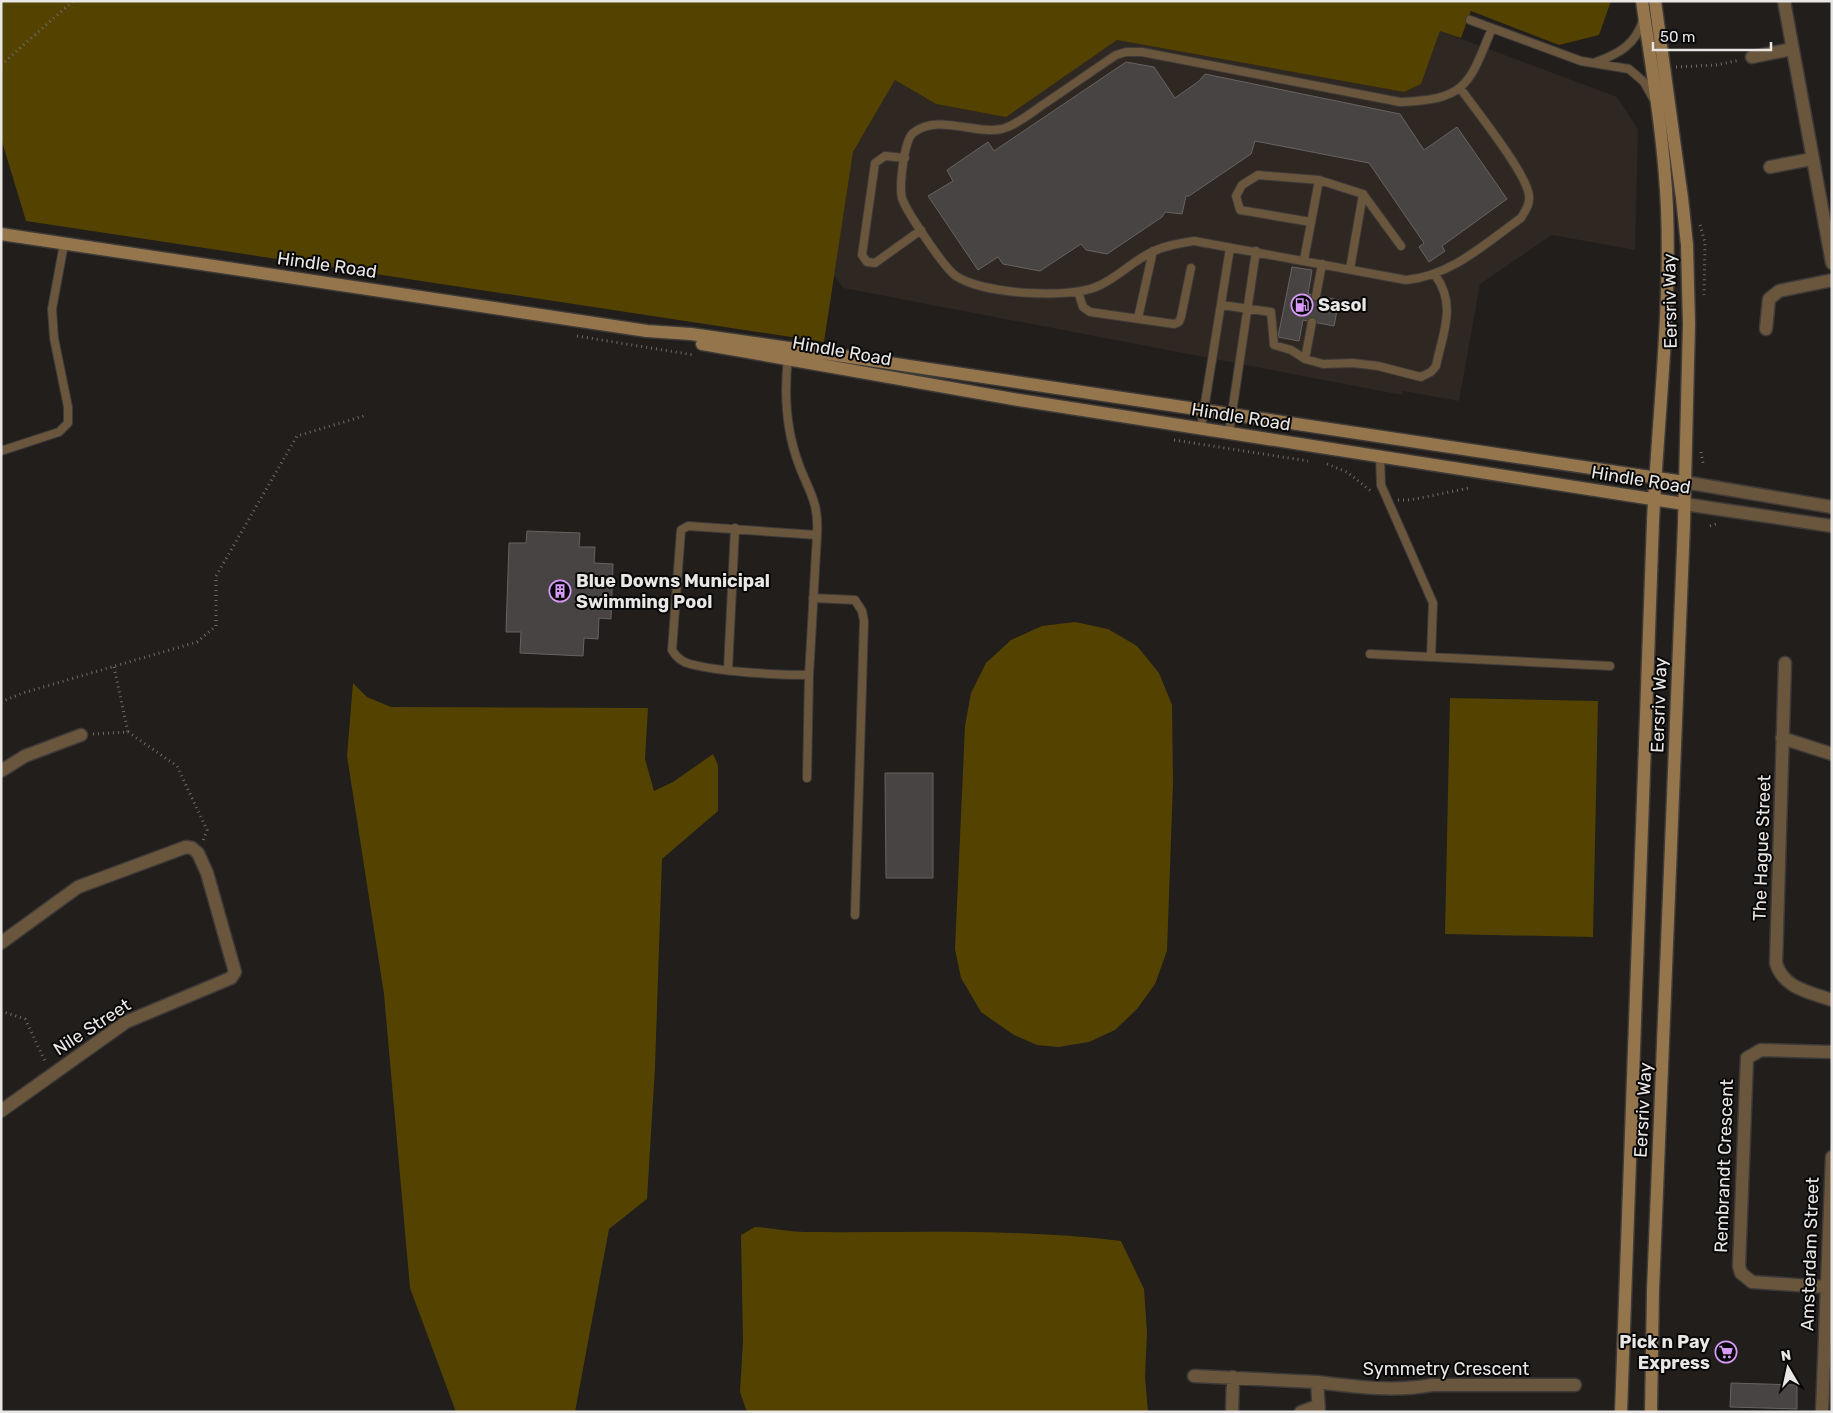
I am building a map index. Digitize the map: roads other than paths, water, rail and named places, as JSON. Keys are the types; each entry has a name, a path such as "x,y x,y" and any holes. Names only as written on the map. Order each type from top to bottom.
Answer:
{"main road":[{"name":"Eersriv Way","path":"1621,1412 1654,499 1662,407 1667,210 1656,104 1642,1"},
{"name":"Eersriv Way","path":"1651,1412 1654,1262 1684,504 1689,324 1687,245 1656,1"},
{"name":"Hindle Road","path":"1,234 647,331 691,334 789,354 1229,433 1684,504"},
{"name":"Hindle Road","path":"789,354 1204,410 1684,482"}],"street":[{"path":"1784,1 1832,263"},
{"path":"1752,57 1792,49"},
{"path":"1770,167 1812,159"},
{"path":"1766,329 1769,299 1772,295 1779,291 1832,280"},
{"name":"Hindle Road","path":"1684,482 1832,507"},
{"name":"Hindle Road","path":"1684,504 1832,526"},
{"name":"The Hague Street","path":"1785,662 1776,963 1778,972 1788,983 1832,1000"},
{"path":"1,771 25,756 81,735"},
{"path":"1782,738 1832,754"},
{"name":"Nile Street","path":"1,943 69,892 87,883 181,848 192,848 199,855 235,972 231,978 126,1022 1,1111"},
{"name":"Rembrandt Crescent","path":"1826,1287 1752,1282 1741,1273 1739,1266 1747,1058 1761,1050 1832,1052"},
{"name":"Amsterdam Street","path":"1822,1412 1832,1157"},
{"name":"Symmetry Crescent","path":"1194,1376 1317,1382 1382,1389 1409,1389 1432,1386 1574,1385"},
{"path":"1232,1412 1233,1377"},
{"path":"1301,1412 1318,1409 1317,1382"}],"lane":[{"path":"1595,62 1612,56 1631,43 1640,28 1644,15"},
{"path":"1470,20 1567,56 1620,66 1637,74 1644,82 1656,104"},
{"path":"1460,88 1522,176 1529,195 1528,206 1521,218 1454,265 1435,275 1406,280 1194,241 1172,244 1153,251 1112,279 1096,287 1078,292 1035,295 984,286 956,276 921,230 902,199 901,190 905,158 910,138 924,126 938,125 981,130 1004,128 1028,115 1116,55 1126,52 1142,52 1400,102 1439,99 1469,81 1492,28"},
{"path":"905,158 885,156 875,163 862,255 867,262 874,263 921,230"},
{"path":"1311,222 1240,210 1236,196 1242,185 1258,175 1319,180 1363,194 1401,246"},
{"path":"1304,260 1319,180"},
{"path":"1350,269 1363,194"},
{"path":"1,451 59,432 68,423 68,407 54,338 52,309 64,244"},
{"path":"1201,428 1230,248"},
{"path":"1138,318 1153,251"},
{"path":"1229,433 1256,251"},
{"path":"1316,296 1322,264"},
{"path":"1078,292 1086,311 1174,324 1179,322 1191,268"},
{"path":"1221,305 1247,307 1271,312 1274,345 1291,350 1305,360 1323,364 1378,366 1415,378 1426,376 1436,366 1448,310 1444,287 1435,275"},
{"path":"1305,360 1312,322"},
{"path":"789,354 786,399 791,440 813,495 818,520 809,675 807,778"},
{"path":"1380,457 1381,485 1433,604 1431,657"},
{"path":"809,675 690,664 675,656 672,650 681,530 688,526 735,528 817,536"},
{"path":"728,669 735,528"},
{"path":"813,598 855,600 861,608 864,621 855,914"},
{"path":"1370,654 1610,666"}],"place":[{"name":"Sasol","path":"1302,305"},
{"name":"Blue Downs Municipal Swimming Pool","path":"560,591"},
{"name":"Pick n Pay Express","path":"1726,1352"}]}
